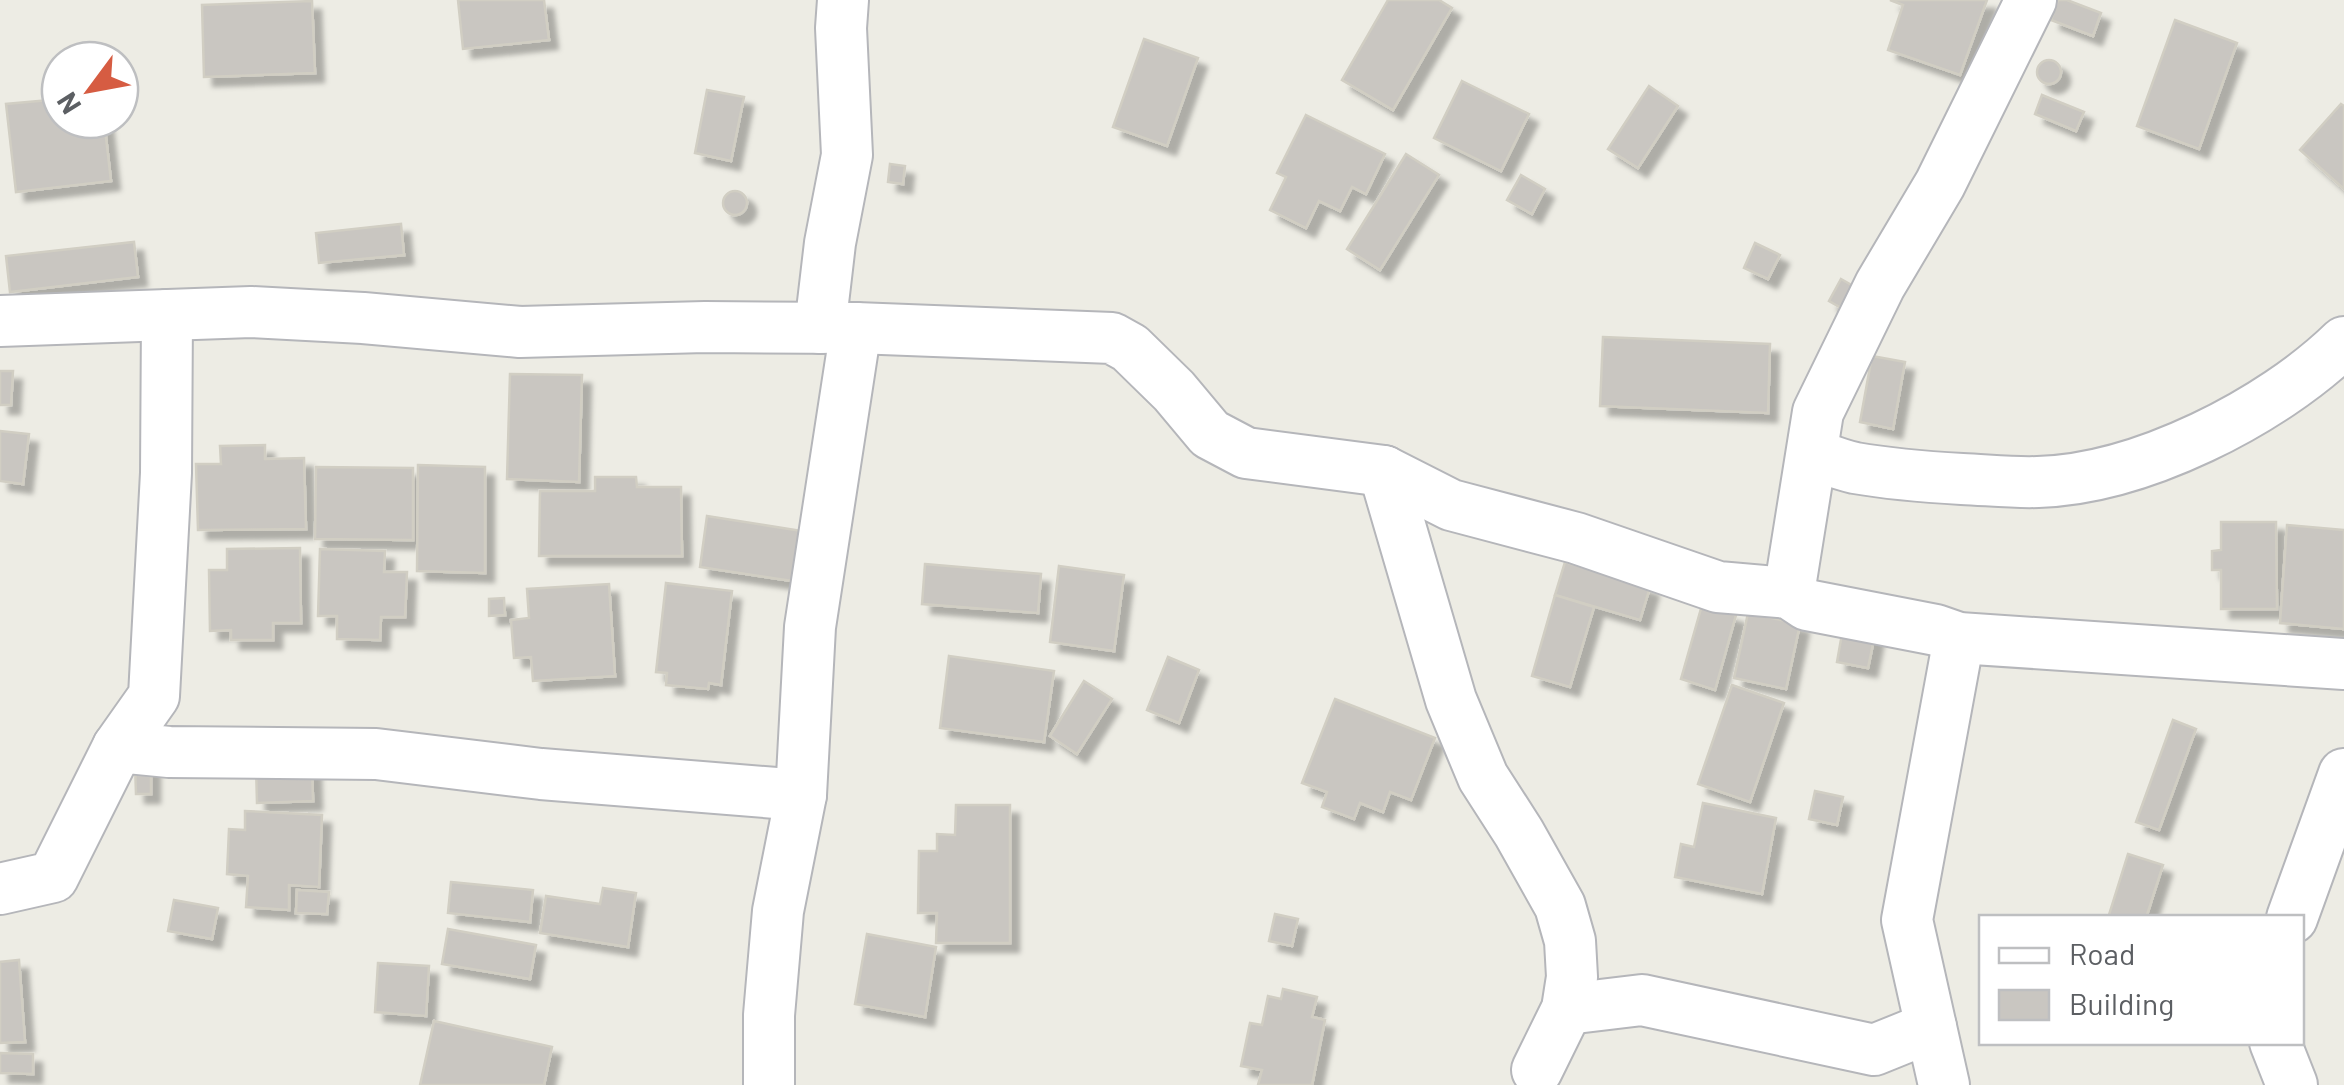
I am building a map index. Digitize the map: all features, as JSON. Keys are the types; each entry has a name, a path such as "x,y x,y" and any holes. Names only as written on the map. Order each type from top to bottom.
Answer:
{"street":[{"path":"769,1085 769,1015 778,911 801,795 810,627 838,328 830,243 848,155 843,0"},
{"path":"1789,593 1818,412 1880,285 1940,184 2030,0"},
{"path":"0,321 270,313 520,332 705,326 1112,338 1130,348 1174,390 1210,434 1246,453 1384,471 1451,505 1576,538 1718,586 1789,593 1807,605 1959,638 2344,664"},
{"path":"0,889 54,878 118,747 154,696 166,474 167,315"},
{"path":"1812,454 1854,468 1944,478 2038,482 2084,477 2168,453 2226,425 2320,366 2344,342"},
{"path":"1384,471 1451,700 1483,777 1560,906 1570,941 1572,977 1568,1009 1537,1070"},
{"path":"1944,1085 1907,920 1959,638"},
{"path":"118,747 169,752 376,754 541,774 801,795"},
{"path":"2293,915 2344,774"},
{"path":"1568,1009 1642,1000 1874,1050 1931,1027"},
{"path":"2276,1045 2292,1085"}],"building":[{"path":"458,0 544,0 549,40 463,49"},
{"path":"1388,0 1439,0 1452,8 1393,110 1342,80"},
{"path":"1890,0 1987,0 1960,75 1888,50 1903,5"},
{"path":"2058,0 2101,13 2093,36 2051,20"},
{"path":"312,1 315,73 204,77 202,5"},
{"path":"2175,20 2237,43 2199,149 2137,126"},
{"path":"1144,39 1198,58 1167,146 1113,127"},
{"path":"2049,60 2058,63 2058,81 2049,84 2040,81 2037,72 2040,63"},
{"path":"1462,81 1529,114 1501,171 1434,138"},
{"path":"1649,86 1678,106 1638,168 1608,149"},
{"path":"707,90 744,97 731,161 695,153"},
{"path":"2042,95 2084,112 2076,131 2035,114"},
{"path":"40,101 40,140 106,140 111,181 16,192 6,104"},
{"path":"2341,104 2344,106 2344,189 2300,150"},
{"path":"1306,115 1385,154 1366,194 1352,187 1340,211 1319,201 1306,228 1270,210 1286,177 1277,173"},
{"path":"1406,154 1439,175 1380,270 1347,249"},
{"path":"890,164 905,166 903,184 888,182"},
{"path":"1521,175 1545,189 1532,214 1507,200"},
{"path":"735,191 747,203 735,215 723,203"},
{"path":"401,224 404,255 319,263 316,233"},
{"path":"134,242 138,277 10,292 6,256"},
{"path":"1755,243 1780,255 1768,279 1744,268"},
{"path":"1841,279 1862,291 1850,313 1829,301"},
{"path":"1603,337 1770,344 1768,413 1600,406"},
{"path":"1872,356 1905,362 1893,429 1860,422"},
{"path":"0,371 13,371 11,405 0,405"},
{"path":"510,374 582,375 579,482 507,479"},
{"path":"0,431 29,434 23,484 0,481"},
{"path":"265,445 265,459 304,458 306,529 198,530 196,464 221,464 220,446"},
{"path":"418,465 485,467 485,573 417,571"},
{"path":"316,467 413,468 413,540 315,539"},
{"path":"595,477 636,477 637,487 681,487 682,556 539,556 540,491 595,491"},
{"path":"707,516 808,532 799,582 700,567"},
{"path":"2221,522 2276,522 2277,609 2221,609 2221,570 2212,570 2212,551 2221,550"},
{"path":"2287,525 2344,530 2344,629 2280,623"},
{"path":"300,548 301,623 273,623 273,640 231,640 231,630 210,631 209,570 227,570 227,549"},
{"path":"320,549 385,551 384,572 407,572 405,617 381,617 380,640 337,639 337,616 318,616"},
{"path":"1565,562 1650,587 1640,620 1555,595"},
{"path":"925,564 1041,574 1038,613 922,604"},
{"path":"1059,566 1124,575 1114,651 1050,642"},
{"path":"666,583 732,591 721,685 709,683 708,689 666,685 667,673 656,672"},
{"path":"609,584 615,676 533,681 531,657 514,658 511,620 529,618 527,589"},
{"path":"1555,595 1594,607 1570,687 1532,676"},
{"path":"504,598 505,615 489,616 489,599"},
{"path":"1702,605 1736,615 1715,690 1681,679"},
{"path":"1748,613 1800,624 1786,689 1734,678"},
{"path":"1843,628 1875,634 1868,668 1837,662"},
{"path":"949,656 1054,671 1044,742 940,728"},
{"path":"1168,657 1199,670 1179,723 1147,710"},
{"path":"1084,681 1112,699 1077,754 1050,736"},
{"path":"1732,685 1784,703 1750,802 1698,784"},
{"path":"1335,699 1435,738 1411,800 1390,792 1383,812 1360,803 1354,819 1322,807 1327,792 1302,783"},
{"path":"2173,720 2196,729 2159,830 2136,822"},
{"path":"135,764 151,764 151,794 136,794"},
{"path":"312,764 313,801 257,803 256,766"},
{"path":"1815,791 1843,797 1837,825 1809,819"},
{"path":"1703,803 1776,818 1762,894 1675,877 1681,844 1694,847"},
{"path":"956,805 1010,805 1010,943 936,943 937,913 918,913 919,851 937,851 937,834 955,835"},
{"path":"245,811 322,815 319,887 289,885 289,910 246,907 248,876 227,874 229,829 245,830"},
{"path":"2128,854 2163,865 2147,915 2109,915"},
{"path":"451,882 533,890 530,922 448,913"},
{"path":"603,888 636,893 628,947 540,933 546,896 600,904"},
{"path":"297,890 329,892 327,914 296,913"},
{"path":"174,900 218,908 212,939 168,931"},
{"path":"1275,914 1298,919 1292,946 1269,941"},
{"path":"448,929 536,945 530,979 442,964"},
{"path":"867,934 936,947 925,1017 855,1004"},
{"path":"19,960 25,1042 0,1043 0,962"},
{"path":"378,963 429,966 426,1016 375,1012"},
{"path":"1283,989 1317,997 1312,1017 1325,1020 1312,1085 1258,1085 1262,1070 1241,1066 1250,1023 1262,1025 1268,996 1281,999"},
{"path":"434,1021 552,1047 544,1085 420,1085"},
{"path":"0,1053 33,1054 33,1074 0,1073"}]}
